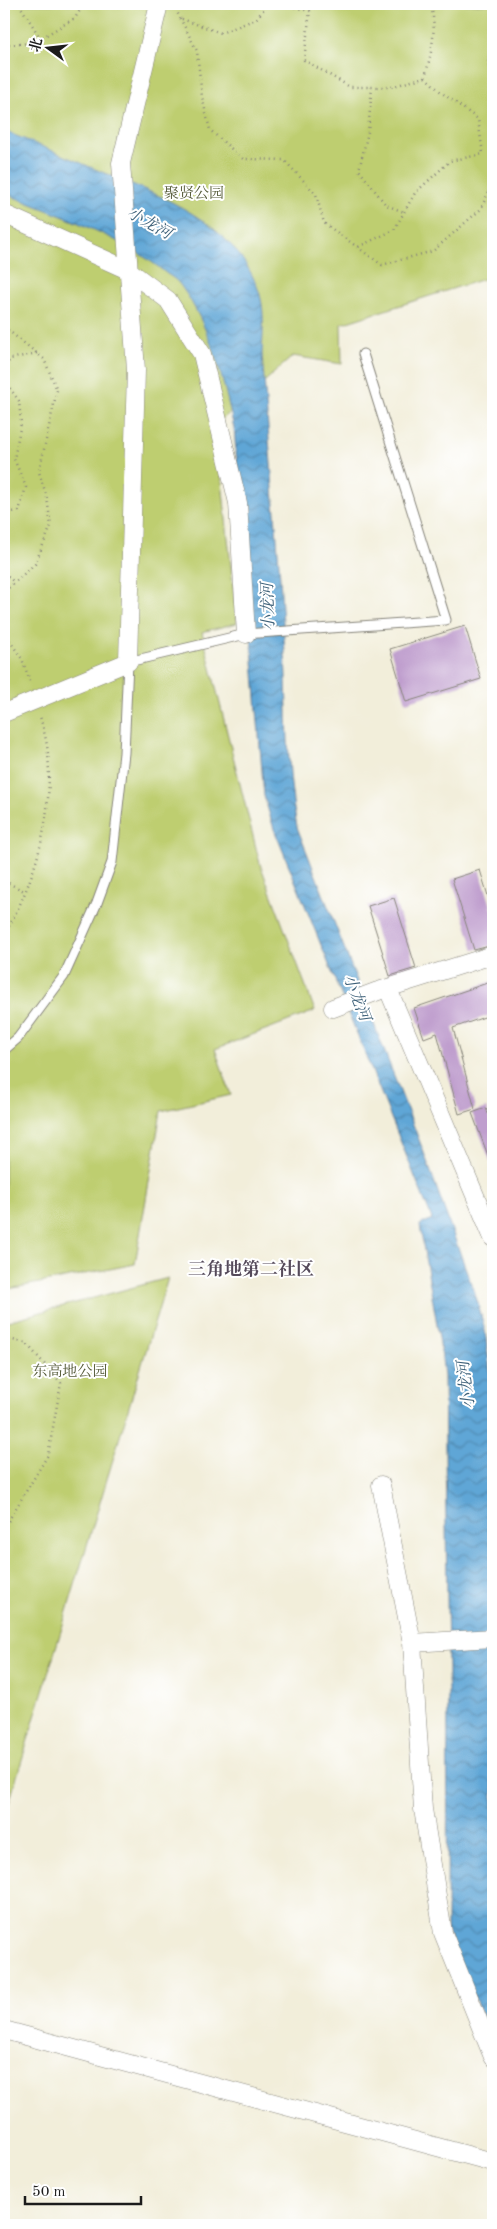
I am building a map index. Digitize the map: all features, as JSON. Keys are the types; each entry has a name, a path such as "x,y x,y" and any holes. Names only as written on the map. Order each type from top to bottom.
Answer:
{"street":[{"path":"4,713 128,662 136,370 121,164 159,4"},
{"path":"4,214 127,264 168,300 202,354 238,503 246,634"},
{"path":"333,1008 493,955"},
{"path":"383,990 493,1238"},
{"path":"381,1485 420,1642 423,1809 443,1933 493,2057"},
{"path":"420,1642 493,1638"},
{"path":"4,2030 493,2162"}],"lane":[{"path":"4,1050 18,1038 64,976 97,903 112,862 124,753 128,662 246,634 446,620 363,354"}],"path":[{"path":"19,4 41,39"},
{"path":"4,45 33,43 41,39 74,18 84,4"},
{"path":"179,4 177,12 196,51 202,97 210,130 242,159 284,160 316,194 324,223 382,265 433,251 481,209 493,180"},
{"path":"180,18 222,33 256,19 268,4"},
{"path":"280,4 310,11 304,60 350,87 391,87 425,77"},
{"path":"425,77 430,61 434,14 430,4"},
{"path":"493,31 488,62 493,88"},
{"path":"358,248 394,230 415,192 450,161 483,154 478,119 442,94 425,77"},
{"path":"372,86 368,132 359,170 386,205 404,212"},
{"path":"4,328 44,359 57,390 39,472 47,498 51,526 35,564 4,592"},
{"path":"4,356 10,359 37,353"},
{"path":"4,371 10,359"},
{"path":"4,380 19,401 21,424 14,460 26,486 19,511 4,513"},
{"path":"4,573 15,583"},
{"path":"4,632 22,660 36,700 48,753 47,814 34,875 4,935"},
{"path":"4,881 26,892"},
{"path":"4,1338 26,1343 61,1383 48,1456 4,1528"}],"green space":[{"name":"聚贤公园","path":"4,4 493,4 493,276 341,324 342,364 293,356 216,425 237,623 202,632 260,864 315,1011 215,1049 231,1095 161,1111 135,1264 4,1290"},
{"name":"东高地公园","path":"168,1278 4,1819 4,1322"}],"water":[{"name":"小龙河","path":"4,131 171,201 192,214 230,244 245,263 260,294 263,320 262,354 285,653 289,762 297,827 423,1150 477,1300 485,1330 493,1397 493,2044 447,1931 448,1668 444,1376 420,1225 432,1219 274,829 264,796 234,428 225,391 208,336 191,302 177,281 150,261 110,237 4,193"}],"building":[{"path":"465,626 481,679 406,702 390,649"},
{"path":"480,870 493,912 493,945 474,950 452,879"},
{"path":"394,898 416,968 390,976 368,906"},
{"path":"493,981 493,1014 453,1028 475,1109 459,1114 437,1033 424,1038 414,1008"},
{"path":"486,1108 493,1127 492,1166 472,1113"}],"district":[{"name":"三角地第二社区","path":"251,1270"}]}
